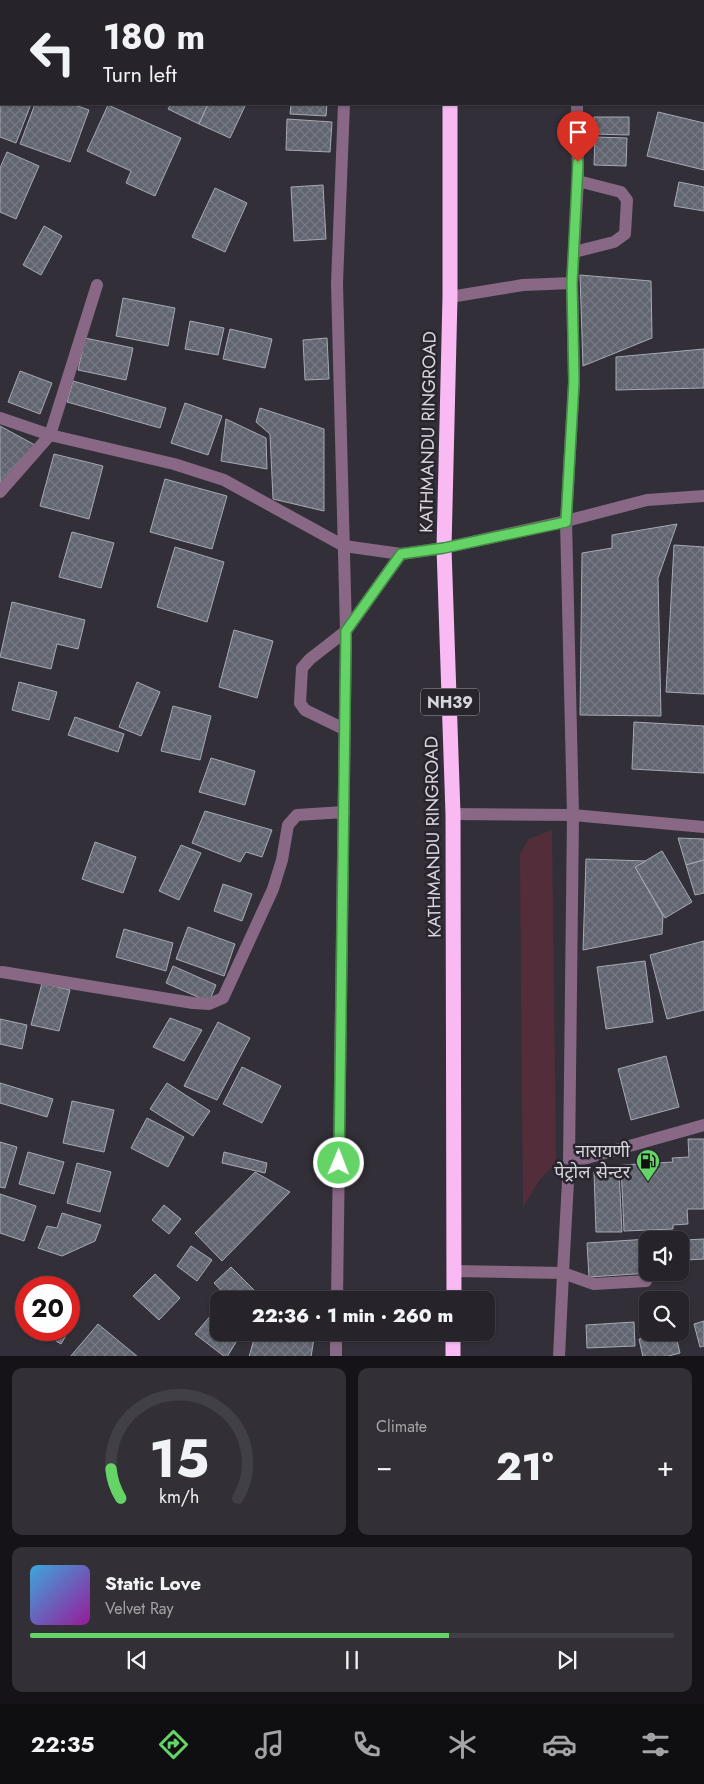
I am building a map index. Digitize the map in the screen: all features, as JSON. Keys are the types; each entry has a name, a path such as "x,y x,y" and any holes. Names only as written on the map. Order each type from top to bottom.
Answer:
{"highway":[{"name":"KATHMANDU RINGROAD","path":"450,105 450,297 444,548 453,814 454,1291"},
{"path":"453,1341 453,1356"}],"street":[{"path":"337,1291 346,631 337,283 344,105"},
{"path":"559,1356 569,1162 572,815 566,522 574,382 572,283 578,181 577,105"},
{"path":"574,252 614,242 626,234 627,200 621,192 578,181"},
{"path":"450,297 523,285 572,283"},
{"path":"0,492 50,435 97,285"},
{"path":"0,418 50,435 174,464 224,480 344,546 401,554 444,548 566,522 646,500 704,496"},
{"path":"344,730 305,710 300,703 302,668 310,659 346,631 401,554"},
{"path":"2,972 193,1003 209,1004 223,998 273,889 282,860 288,825 297,815 344,812"},
{"path":"453,814 572,815 704,827"},
{"path":"569,1162 704,1125"},
{"path":"454,1271 563,1273 594,1284 639,1281"},
{"path":"336,1341 336,1356"}],"shaded area":[{"path":"552,830 556,1164 540,1179 523,1207 520,854 529,839"}],"building":[{"path":"0,105 31,105 16,143 0,137"},
{"path":"35,105 75,105 89,110 70,162 20,144"},
{"path":"108,105 181,138 155,196 126,183 131,171 87,151"},
{"path":"170,105 208,105 199,124 168,109"},
{"path":"208,105 246,105 230,138 199,124"},
{"path":"291,105 327,105 326,116 290,114"},
{"path":"658,112 704,123 704,170 647,156"},
{"path":"594,117 629,117 629,135 594,134"},
{"path":"287,119 332,122 330,152 286,150"},
{"path":"595,137 627,138 626,166 594,165"},
{"path":"7,152 39,166 16,219 0,212 0,168"},
{"path":"679,182 704,187 704,211 674,206"},
{"path":"323,185 326,239 294,241 291,187"},
{"path":"215,188 247,203 225,252 192,237"},
{"path":"44,226 62,236 41,275 23,265"},
{"path":"580,275 651,281 652,338 583,366"},
{"path":"123,298 175,308 168,346 116,336"},
{"path":"190,321 224,328 218,355 185,349"},
{"path":"230,329 272,339 265,368 223,359"},
{"path":"85,338 133,348 126,380 78,370"},
{"path":"327,338 329,379 305,380 303,340"},
{"path":"704,349 704,388 616,390 616,357"},
{"path":"20,371 52,383 40,414 8,402"},
{"path":"73,381 166,408 160,428 67,402"},
{"path":"185,403 222,416 208,455 171,443"},
{"path":"260,408 324,429 324,511 273,499 270,434 256,422"},
{"path":"226,419 266,438 267,469 221,461"},
{"path":"0,426 35,445 0,487"},
{"path":"54,454 103,466 89,519 40,506"},
{"path":"165,479 227,496 212,549 150,532"},
{"path":"677,524 658,578 661,716 580,715 582,553 612,548 612,535"},
{"path":"72,532 114,543 101,588 59,577"},
{"path":"674,545 704,547 704,694 666,692"},
{"path":"175,547 224,562 207,622 157,607"},
{"path":"12,602 85,620 78,649 57,644 51,669 0,657"},
{"path":"234,630 273,641 257,698 219,687"},
{"path":"19,682 57,692 49,720 12,710"},
{"path":"137,682 160,692 141,736 119,727"},
{"path":"173,706 211,716 200,760 161,751"},
{"path":"75,717 124,734 118,752 68,735"},
{"path":"634,722 704,726 704,773 632,769"},
{"path":"211,758 255,771 245,805 199,792"},
{"path":"205,811 272,830 262,857 246,852 240,862 192,843"},
{"path":"678,838 704,839 704,860 686,865"},
{"path":"95,842 136,857 123,893 82,879"},
{"path":"181,845 201,853 179,900 159,891"},
{"path":"662,851 692,902 665,918 635,867"},
{"path":"586,859 646,861 635,867 663,916 662,934 583,950"},
{"path":"704,860 704,893 695,895 686,865"},
{"path":"223,884 252,894 242,921 214,911"},
{"path":"188,927 235,944 224,976 176,959"},
{"path":"124,929 173,943 166,971 116,957"},
{"path":"704,941 704,1010 667,1019 650,955"},
{"path":"645,961 653,1022 606,1029 597,967"},
{"path":"173,966 216,985 209,1002 166,983"},
{"path":"42,983 70,990 59,1031 31,1025"},
{"path":"170,1018 202,1030 184,1061 153,1047"},
{"path":"0,1019 27,1025 22,1049 0,1044"},
{"path":"218,1022 250,1038 217,1100 184,1086"},
{"path":"666,1056 679,1107 631,1120 618,1069"},
{"path":"242,1067 281,1086 262,1123 223,1104"},
{"path":"0,1083 53,1099 47,1117 0,1103"},
{"path":"167,1083 210,1111 193,1136 150,1109"},
{"path":"72,1101 114,1110 104,1152 63,1143"},
{"path":"147,1118 184,1137 168,1167 131,1148"},
{"path":"688,1139 704,1139 704,1209 687,1209 688,1224 673,1225 673,1229 624,1231 621,1165 673,1162 672,1158 689,1157"},
{"path":"0,1142 17,1147 5,1188 0,1187"},
{"path":"28,1152 64,1162 54,1194 19,1184"},
{"path":"224,1152 267,1163 265,1173 222,1163"},
{"path":"77,1163 111,1172 100,1212 67,1203"},
{"path":"619,1171 622,1232 596,1232 594,1172"},
{"path":"255,1172 290,1192 222,1261 195,1233"},
{"path":"0,1194 36,1206 24,1241 0,1233"},
{"path":"164,1205 181,1219 169,1234 152,1220"},
{"path":"62,1213 101,1225 95,1241 62,1256 38,1248 47,1226 57,1228"},
{"path":"704,1239 704,1259 689,1260 689,1240"},
{"path":"639,1240 639,1274 589,1277 587,1243"},
{"path":"191,1246 212,1260 197,1281 177,1266"},
{"path":"231,1267 255,1291 222,1291 214,1283"},
{"path":"155,1274 180,1298 159,1320 133,1296"},
{"path":"210,1316 210,1341 237,1341 228,1356 224,1356 195,1334"},
{"path":"704,1321 704,1346 700,1347 694,1324"},
{"path":"634,1322 635,1346 587,1348 586,1325"},
{"path":"98,1324 137,1356 71,1356"},
{"path":"253,1341 314,1341 311,1356 249,1356"},
{"path":"639,1341 677,1341 680,1353 669,1356 643,1356"}],"place":[{"name":"नारायणी पेट्रोल सेन्टर","path":"648,1182"}],"route":[{"path":"339,1163 346,631 401,554 444,548 566,522 574,382 572,283 578,162"}]}
